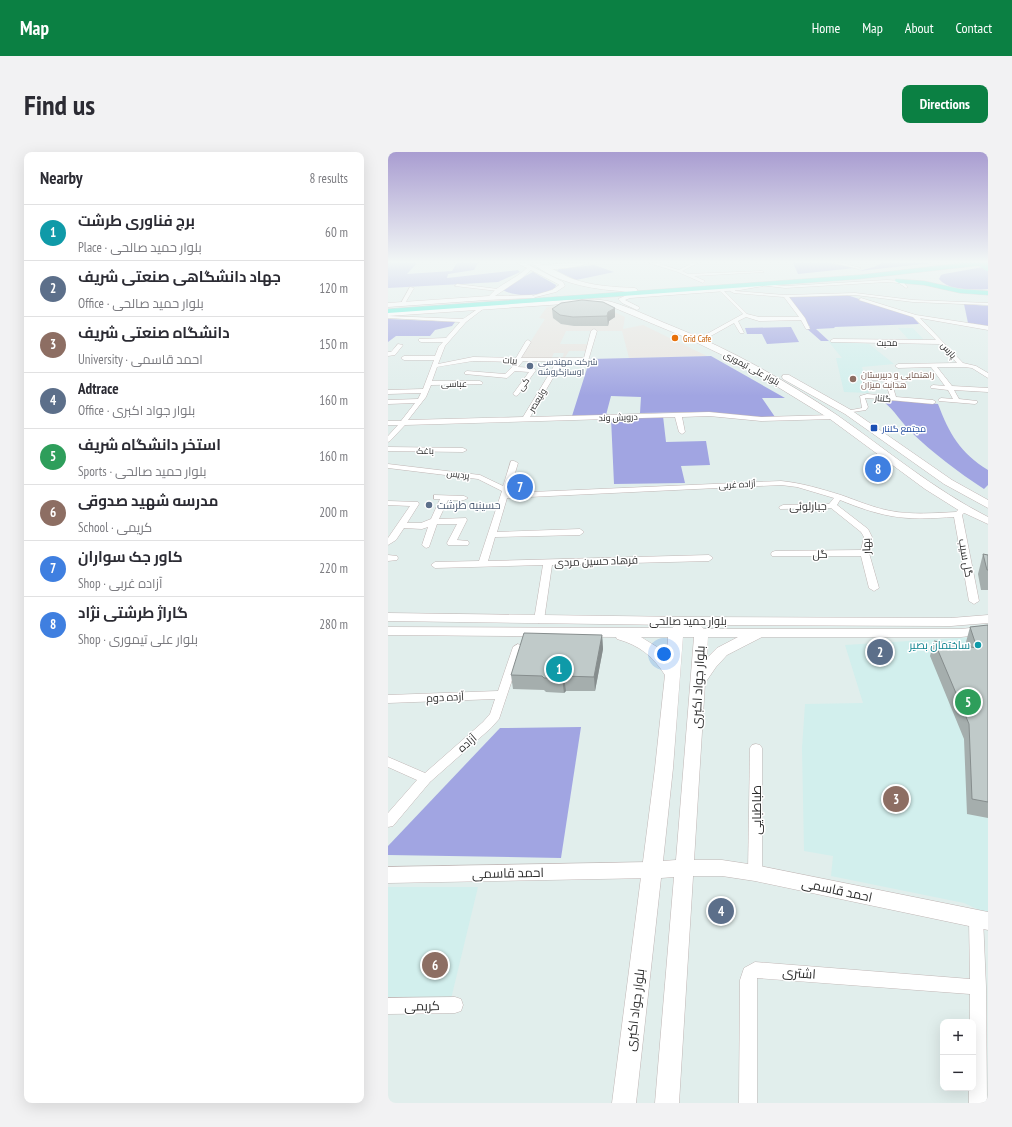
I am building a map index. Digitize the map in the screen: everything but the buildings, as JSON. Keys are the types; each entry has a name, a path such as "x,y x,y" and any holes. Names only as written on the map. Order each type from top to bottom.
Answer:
{"highway":[{"path":"388,313 463,307"}],"main road":[{"name":"بلوار علی تیموری","path":"388,313 483,307"},
{"name":"بلوار علی تیموری","path":"616,307 690,336 740,360 833,417 961,512 988,522"},
{"path":"619,307 626,311"},
{"name":"بلوار علی تیموری","path":"637,307 707,336 754,358 848,412 948,482 988,506"},
{"name":"بلوار حمید صالحی","path":"388,617 539,620 610,628"},
{"name":"بلوار حمید صالحی","path":"388,631 951,622 988,619"},
{"name":"بلوار جواد اکبری","path":"624,1103 664,768 672,675 681,627 701,633 667,1103"},
{"path":"610,628 647,646 662,659 672,675"},
{"name":"بلوار حمید صالحی","path":"701,633 961,633 988,630"},
{"path":"698,683 707,667 719,653 742,641 765,633"},
{"path":"651,870 685,868"}],"street":[{"path":"388,440 403,423 426,392 437,358 442,346 447,340 464,321 481,309 503,307"},
{"path":"737,307 745,313 744,315"},
{"path":"794,307 803,318 808,328"},
{"path":"888,307 915,316 988,328"},
{"path":"707,336 744,315 759,319 803,318"},
{"name":"پارس","path":"915,316 961,364 974,367 988,376"},
{"path":"388,317 464,321"},
{"path":"735,320 742,332"},
{"name":"بیات","path":"434,366 473,359 586,360 594,331"},
{"path":"421,340 447,340"},
{"name":"محبت","path":"833,341 941,342"},
{"path":"466,373 507,376 514,369 528,342"},
{"path":"388,360 391,354 400,345"},
{"path":"404,358 437,358"},
{"name":"ولیعصر","path":"525,420 561,360"},
{"path":"898,366 961,364"},
{"path":"460,379 476,365"},
{"path":"932,365 950,388 957,401"},
{"name":"کی","path":"514,369 533,370 516,394"},
{"path":"874,379 905,380"},
{"path":"888,380 894,399"},
{"name":"عباسی","path":"428,383 480,383"},
{"path":"933,387 988,390"},
{"path":"388,392 426,392"},
{"name":"گلنار","path":"848,412 864,409 865,407 862,397 867,396 934,402"},
{"path":"941,400 975,402"},
{"path":"388,402 420,401"},
{"name":"درویش‌ وند","path":"388,423 709,414 761,419 833,417"},
{"path":"678,415 682,432"},
{"name":"باغک","path":"388,449 463,450"},
{"path":"483,564 514,463"},
{"name":"پردیس","path":"388,466 480,477 505,493"},
{"name":"آزاده غربی","path":"505,493 781,483 798,485 839,497 868,508 900,516 961,512"},
{"path":"833,506 839,497"},
{"path":"426,545 441,498 464,498"},
{"path":"388,503 415,504 393,538 388,542"},
{"name":"جبارلوئی","path":"783,506 833,506"},
{"name":"بهار","path":"833,506 865,531 868,537 865,553 874,588"},
{"name":"گل سیب","path":"961,512 974,601"},
{"path":"402,525 422,526 434,521 462,521 451,543 465,543"},
{"path":"492,536 580,532"},
{"name":"گل","path":"775,554 865,553"},
{"name":"فرهاد حسین مردی","path":"435,565 708,558"},
{"path":"539,620 548,562"},
{"name":"آزاده","path":"388,822 426,780 487,725 494,716 518,647"},
{"name":"آزده دوم","path":"388,700 502,695"},
{"name":"طباطبایی","path":"755,873 756,748"},
{"path":"388,762 426,780"},
{"name":"احمد قاسمی","path":"685,868 722,868 755,873 982,920"},
{"name":"احمد قاسمی","path":"388,875 651,870"},
{"path":"978,1103 978,987 982,920"},
{"name":"اشتری","path":"748,1103 748,980 750,973 755,970 978,987"},
{"name":"کریمی","path":"388,1006 456,1006"}],"shaded area":[{"path":"547,307 604,307 625,317 623,329 643,325 707,356 629,358 622,331 566,331 560,344 590,344 588,351 569,351 564,359 562,359 564,353 554,353 551,359 519,360 545,319 539,318"},
{"path":"796,307 884,307 913,317 919,324 816,329 829,341 821,341 805,327 810,327"},
{"path":"965,307 988,307 988,326 968,323"},
{"path":"388,319 455,322 452,326 435,330 430,336 396,336 388,342"},
{"path":"791,327 799,342 767,344 762,334 747,334 745,328"},
{"path":"898,328 913,328 925,341 910,341"},
{"name":"راهنمایی و دبیرستان هدایت میزان","path":"828,341 869,344 894,364 862,367 869,393 844,392 836,358 842,358"},
{"path":"711,356 785,398 762,398 775,417 759,418 709,412 640,413 641,397 611,396 606,415 572,416 590,359"},
{"path":"896,400 938,404 951,433 957,442 970,457 988,470 988,485 984,489 946,462 919,440 884,402"},
{"path":"663,416 666,442 706,441 710,465 681,466 685,483 614,484 611,418"},
{"path":"988,636 988,914 964,903 831,876 833,856 804,851 802,748 805,704 863,703 845,645"},
{"path":"581,727 561,858 388,855 388,846 500,728"},
{"path":"388,887 478,887 451,999 388,1000"}],"place":[{"name":"Grid Cafe","path":"675,338"},
{"name":"شرکت مهندسی ا‌وسازگروشه","path":"530,366"},
{"name":"راهنمایی و دبیرستان هدایت میزان","path":"853,379"},
{"name":"مجتمع گلنار","path":"874,428"},
{"name":"گاراژ طرشتی نژاد","path":"878,469"},
{"name":"کاور جک سواران","path":"520,487"},
{"name":"حسینیه طرشت","path":"429,505"},
{"name":"ساختمان بصیر","path":"978,645"},
{"name":"جهاد دانشگاهی صنعتی شریف","path":"880,652"},
{"name":"برج فناوری طرشت","path":"559,669"},
{"name":"استخر دانشگاه شریف","path":"968,702"},
{"name":"دانشگاه صنعتی شریف","path":"896,799"},
{"name":"Adtrace","path":"721,911"},
{"name":"مدرسه شهید صدوقی","path":"435,965"}]}
